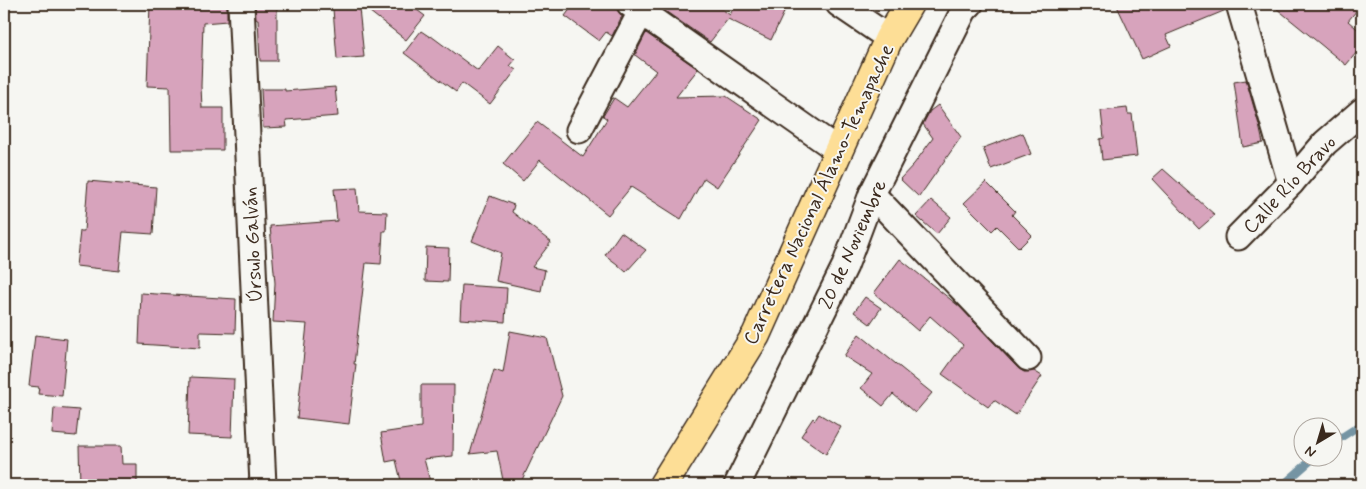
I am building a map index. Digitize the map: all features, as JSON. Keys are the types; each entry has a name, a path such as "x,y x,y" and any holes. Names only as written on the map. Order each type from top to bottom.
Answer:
{"main road":[{"name":"Carretera Nacional Álamo-Temapache","path":"663,485 756,335 889,38 909,4"}],"street":[{"name":"Úrsulo Galván","path":"241,4 263,485"},
{"path":"839,4 889,38"},
{"name":"20 de Noviembre","path":"738,485 845,266 872,194 964,10 970,4"},
{"path":"1239,4 1291,183"},
{"path":"579,130 636,8 839,151"},
{"name":"Calle Río Bravo","path":"1238,237 1291,183 1325,143 1362,111"},
{"path":"872,194 1028,358"}],"building":[{"path":"150,4 227,4 227,21 203,23 201,86 202,108 223,108 223,150 171,150 170,87 147,86"},
{"path":"255,4 277,4 277,61 260,61 258,19 256,19"},
{"path":"398,4 409,4 425,16 406,40 365,8 396,7"},
{"path":"574,4 616,4 617,10 622,16 612,36 606,32 599,41 565,16"},
{"path":"655,4 715,4 730,15 735,4 788,4 771,40 728,19 710,42"},
{"path":"1116,4 1225,4 1226,10 1166,35 1171,46 1142,59"},
{"path":"1271,4 1362,4 1348,21 1362,33 1362,46 1346,65"},
{"path":"359,8 364,57 337,59 333,9"},
{"path":"421,31 431,36 478,71 498,46 515,60 510,66 516,70 490,104 462,83 456,92 404,53"},
{"path":"646,33 698,69 676,97 726,96 762,120 717,187 704,178 681,219 631,187 608,215 540,160 523,181 503,164 537,122 583,157 607,119 603,116 614,98 627,107 656,71 635,55"},
{"path":"1246,80 1263,143 1243,147 1234,82"},
{"path":"335,87 338,116 286,120 287,127 263,128 261,89 285,89 285,91"},
{"path":"938,105 961,137 919,197 900,179 914,164 933,138 923,124 930,111"},
{"path":"1127,108 1128,114 1132,114 1137,156 1102,160 1100,139 1104,138 1101,111"},
{"path":"1023,133 1031,154 991,169 983,148"},
{"path":"1163,169 1215,215 1199,229 1152,179"},
{"path":"88,181 156,187 153,234 123,232 119,271 76,266 80,231 84,231"},
{"path":"986,182 1015,211 1012,215 1032,235 1019,248 997,226 992,231 964,203"},
{"path":"357,188 359,211 387,212 386,231 383,231 381,264 366,263 349,424 297,418 307,324 273,322 275,283 270,226 337,221 334,189"},
{"path":"490,196 514,205 512,212 551,242 532,267 545,270 541,291 496,281 501,253 472,241"},
{"path":"931,200 951,217 937,234 916,216"},
{"path":"621,232 646,250 626,272 605,255"},
{"path":"426,247 449,248 448,282 425,281"},
{"path":"900,259 960,307 1018,368 1024,372 1034,371 1042,376 1016,415 994,400 988,407 942,374 963,345 930,316 918,331 874,293"},
{"path":"462,285 507,288 505,322 460,319"},
{"path":"141,293 236,299 235,333 200,332 200,348 139,344"},
{"path":"865,297 881,308 870,324 854,312"},
{"path":"510,331 547,338 562,396 521,482 504,485 497,451 470,454 494,370 503,373"},
{"path":"859,334 932,393 915,413 893,394 883,406 861,388 872,374 844,356"},
{"path":"35,335 67,339 62,396 38,394 39,387 29,386"},
{"path":"190,377 234,379 232,437 188,435"},
{"path":"421,385 454,385 453,456 424,459 431,485 402,485 396,460 386,462 381,433 421,427"},
{"path":"54,408 79,410 76,436 52,434"},
{"path":"819,414 841,427 826,454 801,436 813,418 815,420"},
{"path":"79,446 121,446 122,464 137,464 137,485 80,485"}],"waterway":[{"path":"1344,436 1362,424"},
{"path":"1283,485 1305,466"}]}
